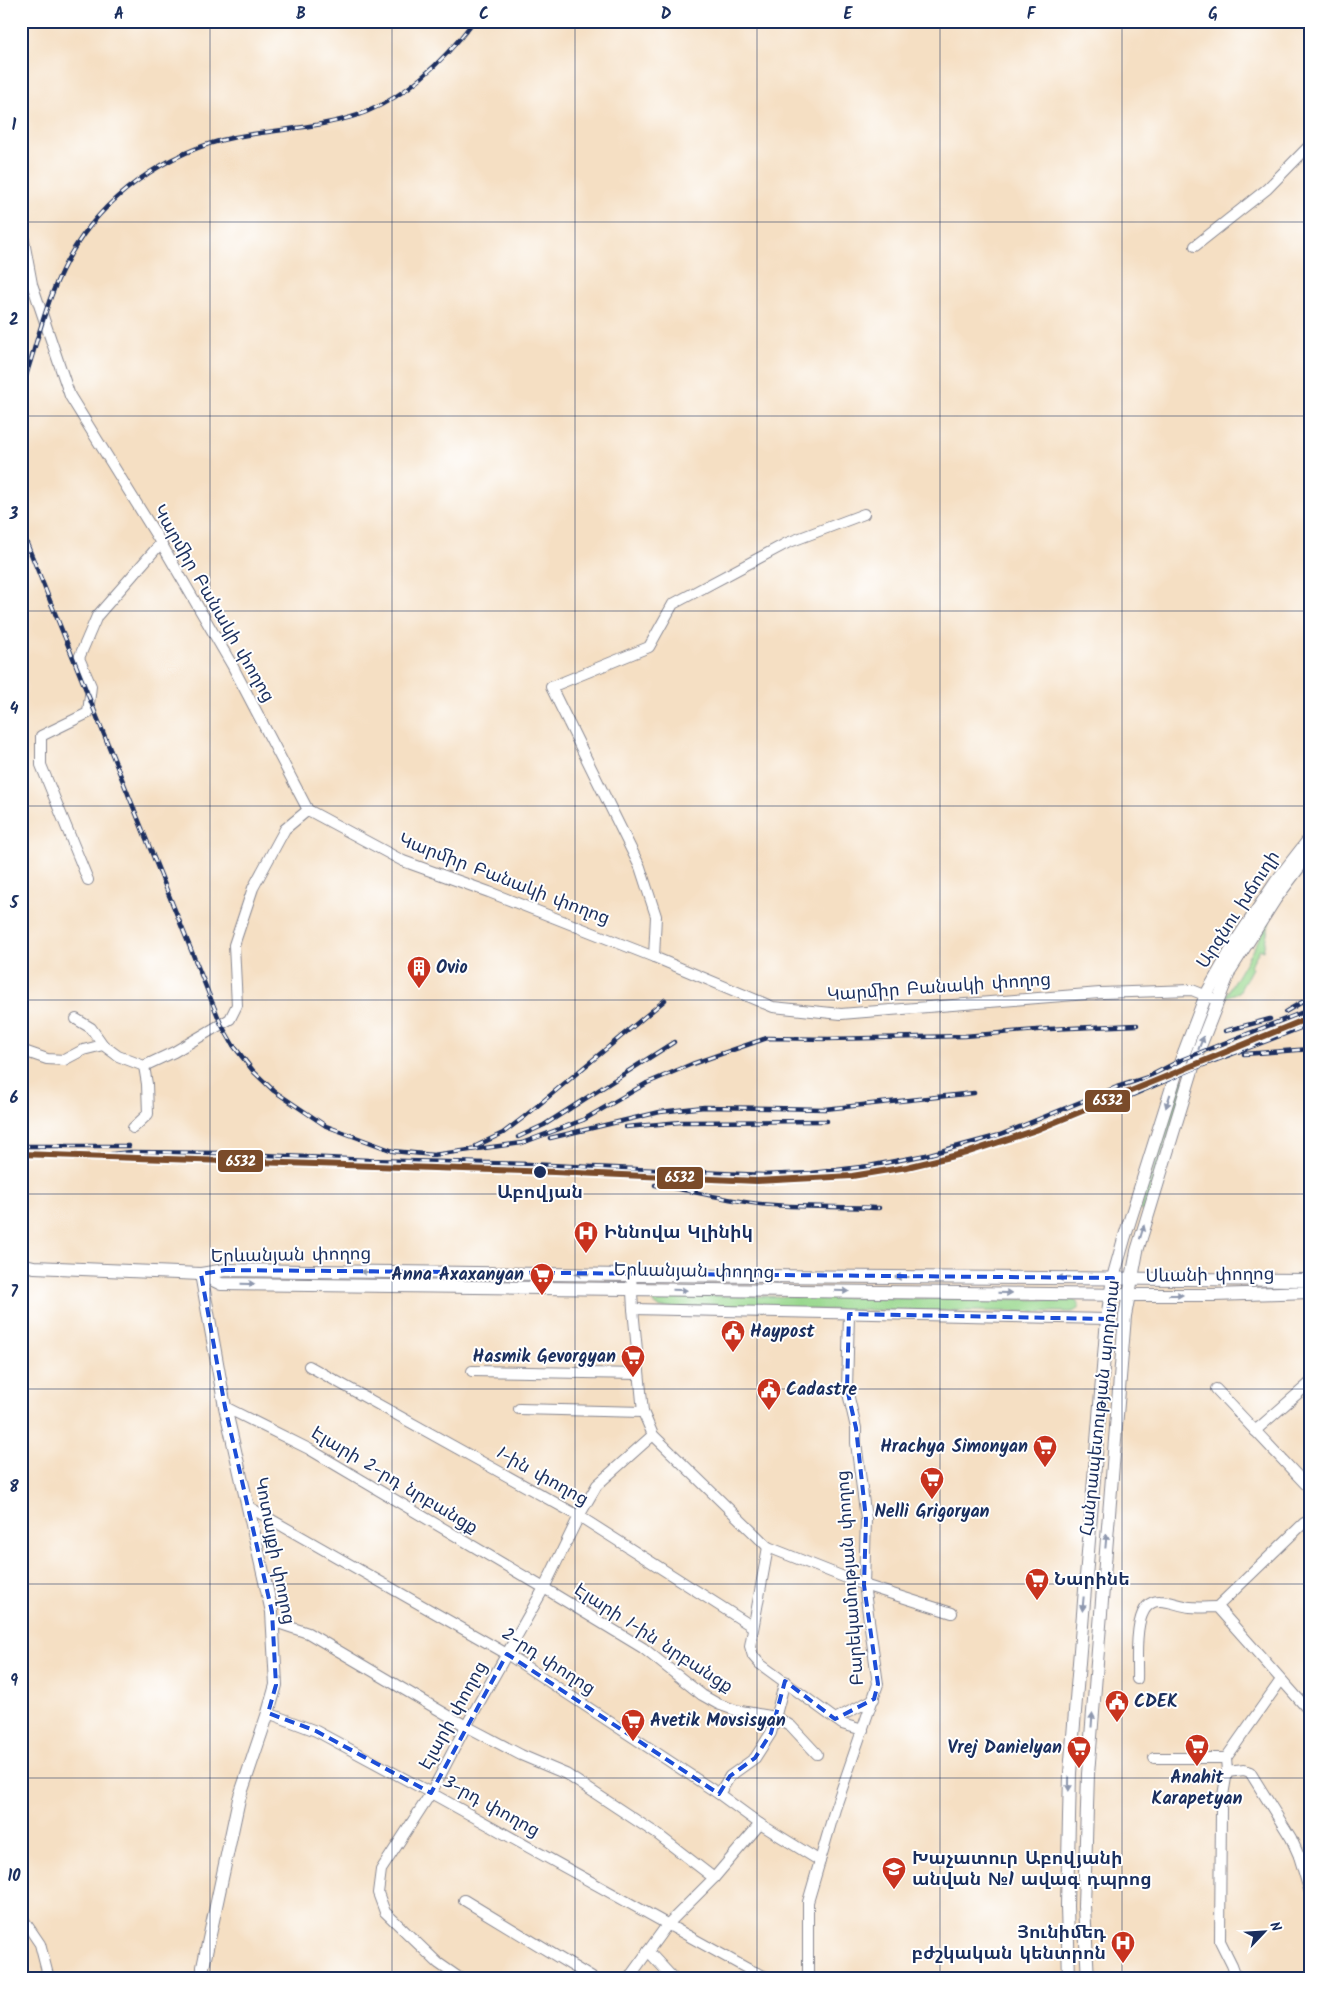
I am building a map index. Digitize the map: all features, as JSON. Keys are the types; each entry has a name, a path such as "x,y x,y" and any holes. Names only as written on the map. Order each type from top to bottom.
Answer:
{"main road":[{"name":"Արզնու խճուղի","path":"1208,1000 1237,940 1276,882 1311,837"},
{"name":"Հանրապետության պողոտա","path":"1069,1979 1067,1906 1070,1772 1107,1319 1113,1278 1177,1071 1208,1000 1230,970 1276,898 1311,852"},
{"name":"Հանրապետության պողոտա","path":"1088,1979 1084,1906 1088,1774 1127,1295 1136,1251 1197,1054 1208,1000"},
{"path":"21,1264 34,1267 201,1274"},
{"name":"Երևանյան փողոց","path":"201,1274 225,1270 1113,1278"},
{"name":"Երևանյան փողոց","path":"201,1274 221,1284 1110,1294"},
{"name":"Կոտայքի փողոց","path":"201,1274 225,1407 272,1612 276,1685 240,1799 203,1967 203,1979"},
{"name":"Սևանի փողոց","path":"1113,1278 1311,1280"},
{"name":"Սևանի փողոց","path":"1110,1294 1213,1295 1311,1292"}],"street":[{"path":"1196,246 1267,189 1311,144"},
{"name":"Կարմիր Բանակի փողոց","path":"21,225 32,284 70,396 161,543 232,665 308,810 403,861 490,892 654,957 773,1008 841,1014 1100,993 1192,990 1208,1000"},
{"path":"654,957 656,916 640,867 551,687 649,647 673,604 787,543 864,514"},
{"path":"88,880 41,765 41,736 88,713 91,686 78,658 97,616 161,543"},
{"path":"76,1019 91,1028 102,1045 118,1056 144,1066 174,1052 230,1019 237,1005 234,945 253,888 285,829 308,810"},
{"path":"21,1050 47,1059 64,1060 83,1050 102,1045"},
{"path":"132,1128 148,1114 144,1066"},
{"path":"631,1275 632,1309 643,1412 653,1435 768,1547 864,1585 952,1613"},
{"path":"632,1309 1107,1319"},
{"name":"Բարեկամության փողոց","path":"808,1979 808,1902 835,1809 878,1684 864,1585 866,1519 856,1443 856,1428 847,1389 849,1314"},
{"name":"1-ին փողոց","path":"309,1366 579,1516 753,1627"},
{"path":"472,1371 639,1374"},
{"path":"1255,1431 1311,1382"},
{"path":"1216,1389 1311,1490"},
{"name":"Էլարի 2-րդ նրբանցք","path":"225,1407 309,1448 544,1588"},
{"path":"519,1409 643,1412"},
{"name":"Էլարի փողոց","path":"461,1979 438,1963 384,1912 378,1893 382,1870 431,1792 544,1588 579,1516 597,1485 653,1435"},
{"name":"2-րդ փողոց","path":"249,1507 507,1654 719,1794 760,1824 820,1861"},
{"path":"1137,1679 1139,1623 1144,1608 1160,1601 1190,1607 1217,1607 1304,1523 1311,1520"},
{"path":"768,1547 750,1646 753,1656 760,1664 835,1719 852,1728 863,1730"},
{"name":"Էլարի 1-ին նրբանցք","path":"544,1588 643,1648 702,1694 718,1704 735,1710 776,1717"},
{"path":"1217,1607 1311,1713"},
{"path":"272,1621 308,1633 466,1726 521,1755 566,1774 657,1834 714,1878"},
{"path":"1237,1979 1220,1941 1221,1807 1227,1772 1226,1758 1281,1680"},
{"path":"719,1794 730,1776 755,1758 764,1746 776,1717 784,1682"},
{"path":"835,1719 874,1699"},
{"name":"3-րդ փողոց","path":"268,1713 316,1731 431,1792 667,1925 748,1969 771,1979"},
{"path":"776,1717 791,1726 818,1754"},
{"path":"1154,1758 1226,1758"},
{"path":"1227,1772 1244,1770 1250,1772 1291,1838 1299,1856 1311,1896"},
{"path":"628,1979 667,1925 714,1878 760,1824"},
{"path":"1299,1856 1311,1860"},
{"path":"464,1900 594,1979"},
{"path":"21,1916 40,1944 48,1979"},
{"path":"1311,1926 1311,1943"},
{"path":"648,1951 674,1979"}],"highlighted area":[{"path":"225,1270 1113,1278 1107,1319 849,1314 847,1389 856,1428 866,1519 864,1585 878,1684 874,1699 835,1719 785,1681 771,1733 755,1758 730,1776 719,1794 507,1654 431,1793 316,1731 268,1713 276,1685 272,1612 225,1407 201,1274"}],"green space":[{"path":"1270,920 1263,951 1260,949 1250,966 1252,968 1239,992 1225,997"},
{"path":"1182,1078 1186,1079 1144,1211 1140,1210"},
{"path":"659,1295 1072,1300 1076,1301 1079,1309 1072,1312 661,1308 654,1305 654,1297"}],"railway":[{"path":"21,391 50,299 65,264 90,226 128,188 172,159 222,140 338,121 366,112 398,95 426,74 452,48 474,21"},
{"path":"21,529 221,1024 233,1045 254,1072 274,1091 326,1126 393,1151 433,1155 522,1143 583,1120 647,1083 692,1064 767,1038 828,1039 965,1036 1049,1029 1137,1025"},
{"path":"1285,1012 1311,997"},
{"path":"476,1146 503,1133 524,1117 665,1000"},
{"path":"84,1157 131,1152 222,1153 763,1175 812,1173 869,1166 926,1155 1000,1135 1117,1087 1148,1077 1181,1060 1311,1009"},
{"path":"1225,1031 1270,1019"},
{"path":"1100,1109 1193,1069 1311,1024"},
{"path":"518,1137 544,1125 674,1042"},
{"path":"1244,1054 1311,1049"},
{"path":"550,1138 660,1112 704,1107 825,1109 974,1093"},
{"path":"626,1127 681,1122 827,1121"},
{"path":"21,1146 129,1146"},
{"path":"655,1185 760,1204 879,1208"}],"transit line":[{"name":"6532","path":"21,1154 554,1172 757,1181 852,1176 907,1167 966,1153 1036,1130 1311,1017"}],"place":[{"name":"Ovio","path":"419,989"},
{"name":"Աբովյան","path":"540,1172"},
{"name":"Իննովա Կլինիկ","path":"586,1254"},
{"name":"Anna Axaxanyan","path":"542,1296"},
{"name":"Haypost","path":"733,1353"},
{"name":"Hasmik Gevorgyan","path":"633,1378"},
{"name":"Cadastre","path":"769,1411"},
{"name":"Hrachya Simonyan","path":"1045,1468"},
{"name":"Nelli Grigoryan","path":"932,1500"},
{"name":"Նարինե","path":"1037,1601"},
{"name":"CDEK","path":"1117,1723"},
{"name":"Avetik Movsisyan","path":"633,1742"},
{"name":"Anahit Karapetyan","path":"1197,1767"},
{"name":"Vrej Danielyan","path":"1079,1769"},
{"name":"Խաչատուր Աբովյանի անվան №1 ավագ դպրոց","path":"894,1890"},
{"name":"Յունիմեդ բժշկական կենտրոն","path":"1123,1964"}]}
